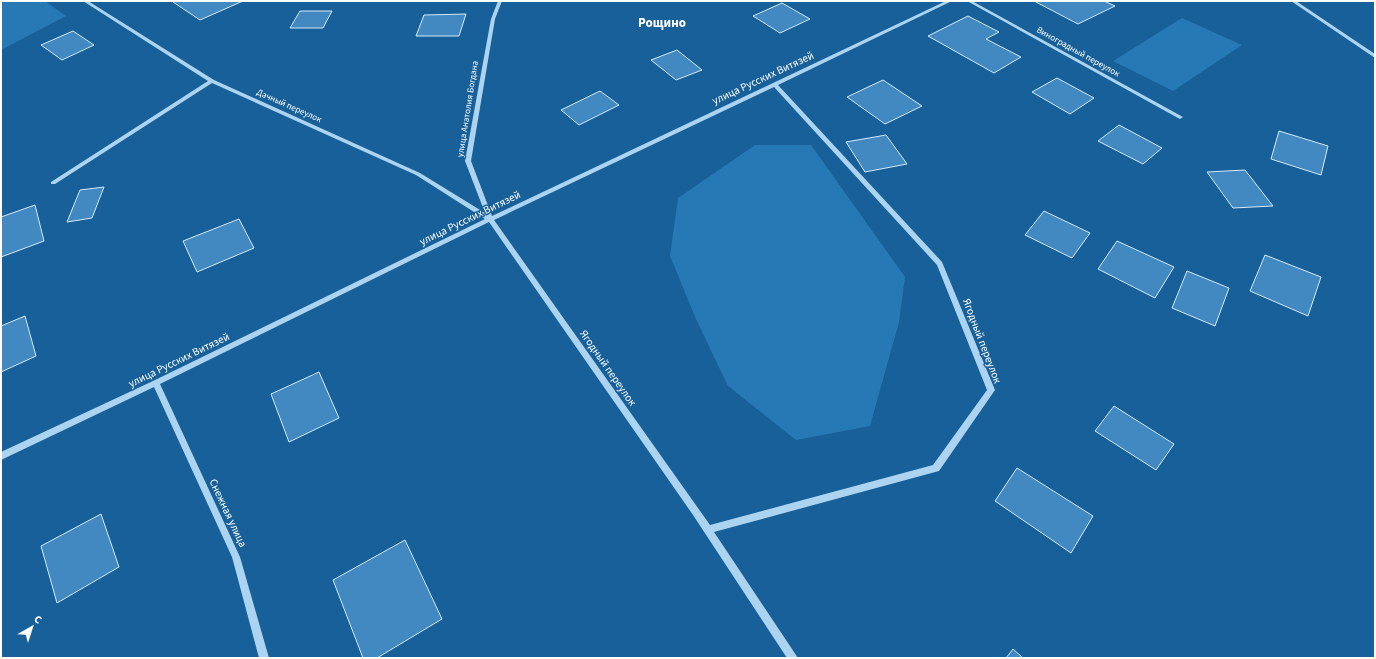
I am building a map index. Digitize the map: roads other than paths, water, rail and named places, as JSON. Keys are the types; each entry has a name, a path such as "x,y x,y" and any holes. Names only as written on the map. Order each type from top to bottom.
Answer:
{"street":[{"name":"Дачный переулок","path":"85,1 212,81 418,174 490,219"},
{"name":"улица Анатолия Богдана","path":"490,219 468,161 493,19 500,1"},
{"name":"улица Русских Витязей","path":"1,456 156,383 490,219 950,1"},
{"name":"Виноградный переулок","path":"969,1 1180,117"},
{"path":"1293,1 1375,56"},
{"path":"53,183 212,81"},
{"name":"Ягодный переулок","path":"708,530 936,468 991,390 940,264 774,84"},
{"name":"Ягодный переулок","path":"490,219 708,530 793,658"},
{"name":"Снежная улица","path":"156,383 236,556 264,658"}],"district":[{"name":"Рощино","path":"662,23"}]}
